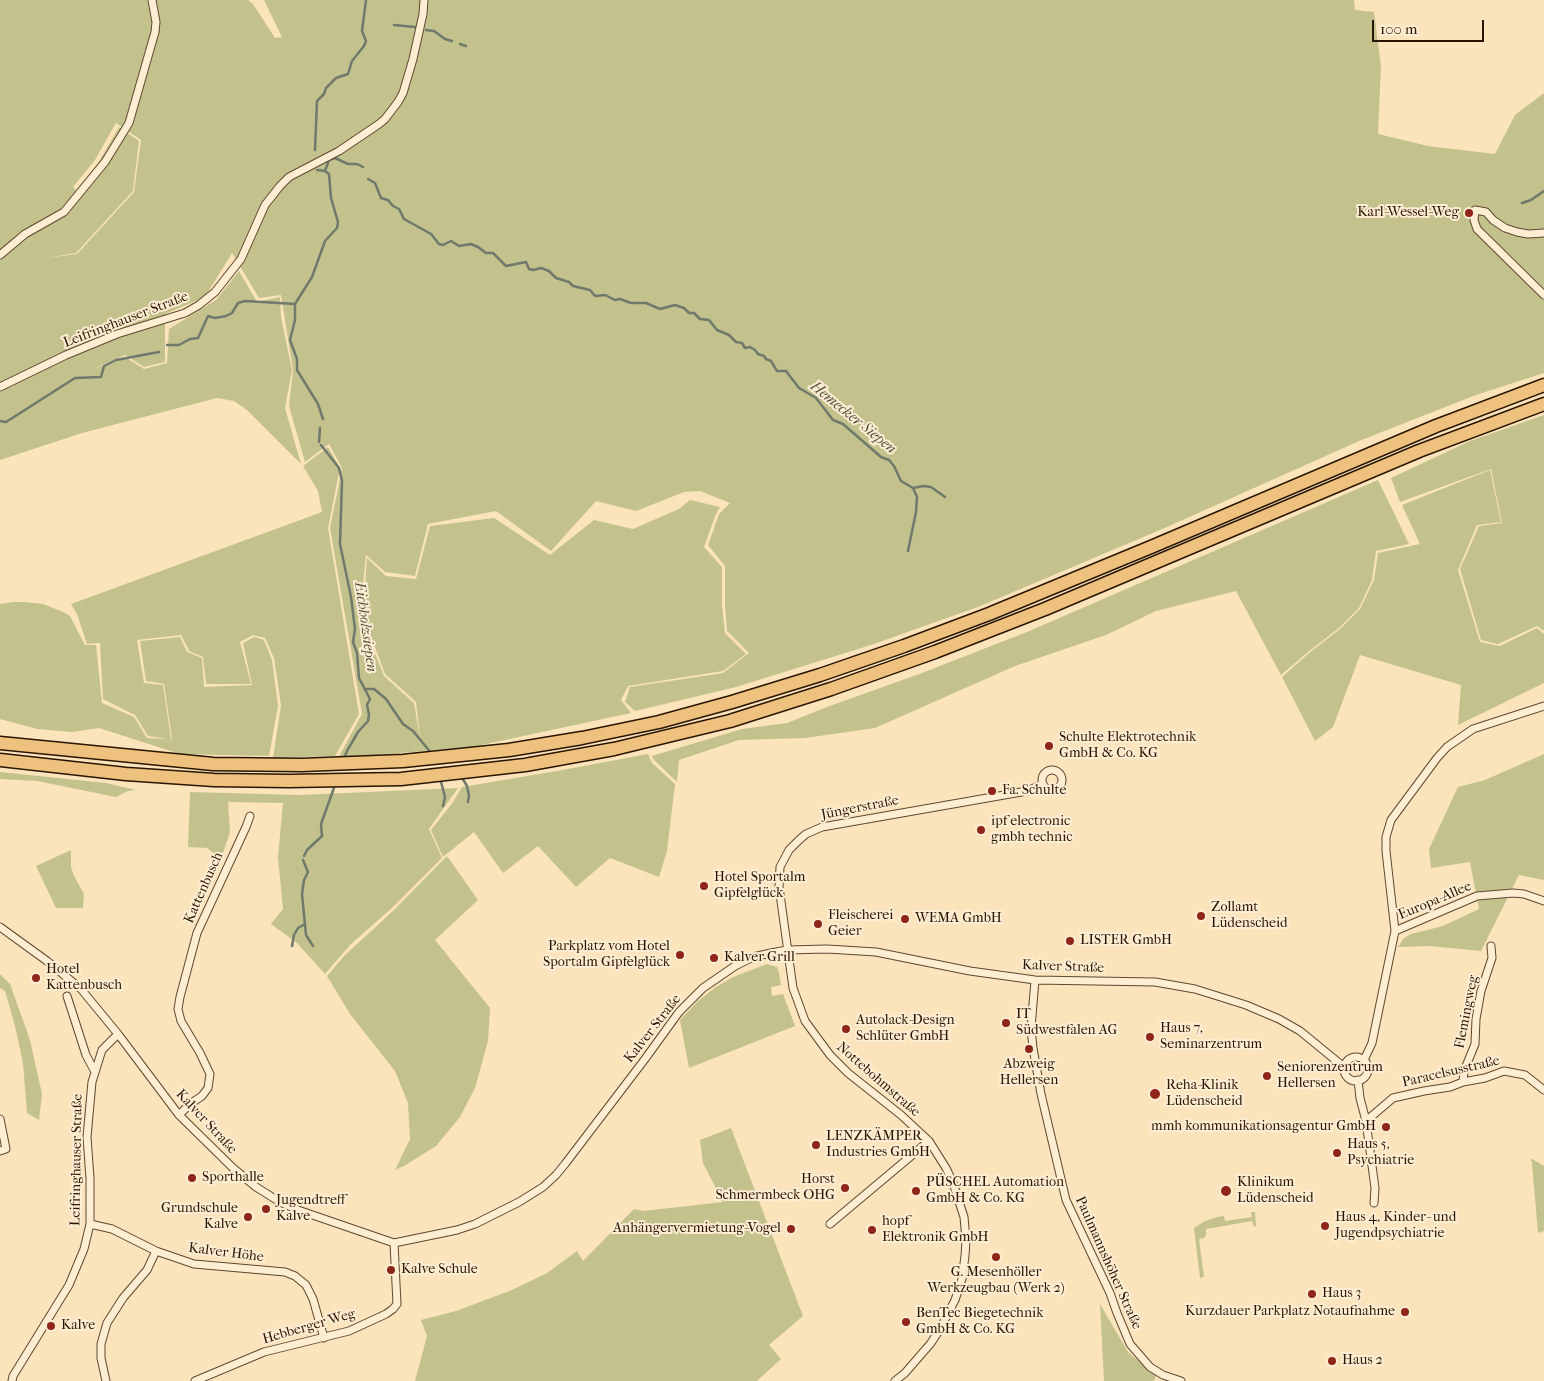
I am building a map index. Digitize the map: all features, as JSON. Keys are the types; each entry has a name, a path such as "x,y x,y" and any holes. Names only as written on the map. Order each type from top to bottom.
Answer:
{"highway":[{"path":"0,743 212,764 302,765 402,761 509,750 582,738 659,722 750,697 904,646 1081,576 1436,426 1544,385"},
{"path":"0,760 126,774 214,780 402,779 525,765 663,738 730,721 831,690 936,652 1054,605 1419,451 1544,404"}],"street":[{"path":"0,255 25,234 64,212 105,162 129,123 155,32 156,22 152,0"},
{"name":"Leifringhauser Straße","path":"0,388 66,355 117,334 185,313 215,292 241,260 266,205 280,186 289,177 339,150 380,124 398,102 403,93 413,59 423,14 424,0"},
{"path":"1544,233 1528,234 1505,228 1493,220 1486,212 1475,210 1474,220 1477,229 1544,295"},
{"path":"1364,1060 1372,1043 1395,931 1386,850 1386,837 1391,820 1447,747 1472,729 1544,706"},
{"name":"Jüngerstraße","path":"787,950 779,887 780,867 789,850 806,834 830,825 1027,791 1043,784"},
{"name":"Kattenbusch","path":"179,1114 202,1096 208,1088 210,1074 181,1021 178,1009 197,933 250,816"},
{"name":"Europa-Allee","path":"1395,931 1476,896 1513,893 1524,894 1544,901"},
{"path":"0,927 48,961 80,990 118,1034"},
{"name":"Flemingweg","path":"1463,1082 1464,1072 1475,1044 1476,1019 1481,991 1492,958 1491,946"},
{"name":"Kalver Straße","path":"118,1034 179,1114 232,1168 256,1187 280,1202 298,1210 394,1243 456,1230 475,1224 543,1187 560,1169 689,1001 715,979 741,962 753,957 787,950 827,949 883,953 970,971 1035,980 1155,982 1195,989 1254,1008 1280,1019 1300,1031 1344,1067"},
{"name":"Nottebohmstraße","path":"787,950 793,988 808,1028 821,1045 844,1068 929,1141 953,1183 964,1217 966,1240 963,1275 955,1300 931,1343 905,1373 895,1381"},
{"name":"Paulmannshöher Straße","path":"1035,980 1031,1028 1033,1048 1041,1094 1066,1200 1110,1293 1130,1344 1150,1367 1181,1381"},
{"path":"67,996 86,1055 94,1070"},
{"name":"Leifringhauser Straße","path":"12,1381 13,1376 68,1285 84,1249 90,1224 87,1137 94,1070 102,1050 118,1034"},
{"path":"1358,1057 1364,1060 1367,1065 1367,1072 1364,1077 1352,1080 1348,1077 1344,1067 1347,1061 1358,1057"},
{"name":"Paracelsusstraße","path":"1366,1121 1393,1098 1450,1087 1504,1071 1525,1075 1544,1090"},
{"path":"1358,1080 1366,1121 1375,1188 1374,1203"},
{"path":"0,1119 6,1149 0,1151"},
{"path":"830,1224 929,1141"},
{"name":"Kalver Höhe","path":"90,1224 112,1229 156,1251 182,1261 202,1266 285,1272 295,1276 306,1285 314,1299 324,1338"},
{"name":"Hebberger Weg","path":"195,1381 264,1352 324,1338 349,1330 386,1314 397,1304 394,1243"},
{"path":"106,1381 101,1358 101,1344 106,1323 146,1270 156,1251"}],"shaded area":[{"path":"0,0 248,0 253,4 275,38 282,37 264,0 1354,0 1355,10 1374,12 1381,66 1378,134 1428,146 1495,154 1515,115 1544,93 1544,373 1476,395 1359,441 1167,527 978,607 871,645 736,687 635,711 625,702 630,687 723,673 749,653 727,631 725,566 708,545 719,514 730,503 700,491 684,492 636,511 596,501 551,551 496,511 428,524 415,576 385,572 366,555 360,615 384,676 414,703 420,739 416,702 385,674 363,615 367,558 386,576 416,579 430,526 494,518 550,555 594,520 633,529 679,509 690,500 720,507 704,547 722,567 722,606 725,633 746,654 723,671 628,686 621,700 631,713 472,747 338,758 362,714 330,528 342,468 329,444 305,462 289,406 293,370 281,295 259,298 232,253 205,297 165,314 165,362 144,367 125,355 93,369 125,357 144,369 167,363 169,329 216,300 239,271 257,302 280,297 281,317 292,370 285,408 301,464 247,410 234,401 217,398 82,433 0,460","holes":["116,123 141,140 134,192 77,254 46,258 76,253 133,191 139,141 119,127 98,163 76,190 73,187 95,160"]},
{"path":"1544,415 1544,631 1537,626 1498,644 1481,640 1460,569 1479,526 1502,523 1491,469 1400,502 1391,478 1470,441"},
{"path":"328,447 340,468 328,528 359,714 335,756 273,758 281,705 274,658 265,638 253,635 240,642 251,684 206,684 203,657 189,651 181,635 137,640 144,683 163,685 172,739 164,684 146,681 140,641 180,637 187,652 202,658 204,687 252,685 243,643 254,637 264,640 272,660 278,706 269,756 180,754 99,728 72,732 37,729 0,719 0,604 25,602 43,604 70,616 85,645 96,645 102,703 134,717 147,738 168,739 148,736 135,715 103,699 100,643 87,644 77,614 71,604 322,512 318,491 303,466"},
{"path":"1490,470 1501,522 1477,525 1458,570 1480,642 1500,646 1537,628 1544,634 1544,683 1458,725 1461,685 1360,655 1333,727 1315,741 1282,677 1340,629 1360,609 1374,580 1378,553 1420,544 1402,505"},
{"path":"1378,480 1409,544 1376,551 1372,580 1359,608 1339,628 1281,675 1236,591 1156,611 1106,635 1015,666 875,728 805,738 739,740 679,760 677,782 652,756 742,729 787,723 922,673 1027,632"},
{"path":"648,754 652,763 675,784 667,851 659,877 610,858 576,887 538,846 503,873 474,832 443,857 431,830 462,787"},
{"path":"1544,754 1544,880 1519,875 1481,951 1429,946 1398,947 1404,938 1411,934 1443,926 1479,909 1470,862 1431,868 1429,849 1458,787 1485,780"},
{"path":"0,772 106,783 136,790 128,791 116,797 37,781 0,779"},
{"path":"458,788 429,829 442,858 392,908 351,944 325,974 297,943 271,924 283,909 278,857 283,803 228,802 230,832 221,859 207,848 188,847 190,792 300,795"},
{"path":"71,850 71,867 84,894 83,908 56,908 36,866"},
{"path":"447,856 478,900 435,940 490,1008 488,1041 475,1088 460,1117 436,1146 395,1170 410,1139 408,1103 395,1071 350,1014 327,976 344,956 394,910"},
{"path":"767,964 777,967 781,985 771,987 772,996 783,994 795,1026 689,1068 680,1020 698,1001 716,987 733,977"},
{"path":"0,974 10,984 30,1040 42,1094 39,1120 27,1113 23,1063 5,991 0,988"},
{"path":"731,1128 803,1316 769,1345 781,1359 757,1381 415,1381 427,1336 421,1320 456,1311 512,1290 547,1273 577,1251 583,1261 634,1209 643,1211 723,1202 703,1163 700,1140"},
{"path":"1530,1158 1544,1166 1544,1231 1538,1233 1532,1163"},
{"path":"1251,1212 1255,1212 1256,1226 1254,1227 1252,1221 1206,1229 1204,1238 1199,1239 1204,1277 1200,1278 1194,1228 1205,1221 1217,1217 1224,1216 1225,1221 1252,1217"},
{"path":"1100,1304 1128,1352 1156,1376 1154,1381 1104,1381"}],"waterway":[{"name":"Eichholzsiepen","path":"315,150 317,101 336,78 348,74 352,61 364,46 366,41 362,31 366,0"},
{"path":"394,25 415,27"},
{"path":"426,30 434,31 445,39 452,41"},
{"path":"460,44 466,46"},
{"name":"Hemecker Siepen","path":"325,171 329,160 335,158 348,164 357,164 363,167"},
{"name":"Eichholzsiepen","path":"317,170 325,171 329,174 331,198 338,222 337,228 325,241 312,277 295,304 295,320 290,340 297,359 297,370 318,404 323,419"},
{"name":"Hemecker Siepen","path":"368,179 375,183 381,198 388,200 399,209 404,219 431,234 439,244 443,245 451,241 459,246 471,244 486,253 493,253 506,266 526,262 529,269 541,268 549,271 556,278 569,282 573,286 590,290 595,296 605,295 615,300 646,303 660,309 675,305 684,308 689,313 694,313 700,319 709,320 717,330 729,335 736,342 742,343 745,348 750,347 758,354 764,356 771,361 777,371 786,371 799,388 816,398 833,420 843,424 881,457 889,460 901,481 913,488 917,497 916,512 908,551"},
{"path":"1522,203 1531,200 1544,191"},
{"path":"167,345 179,345 190,339 198,338 208,316 215,318 226,316 232,313 238,303 245,301 295,304"},
{"path":"0,421 6,422 75,378 101,377 104,366 116,360 159,352"},
{"name":"Eichholzsiepen","path":"319,442 320,428"},
{"name":"Eichholzsiepen","path":"321,445 339,468 342,481 340,544 351,597 355,629 353,642 357,653 359,678 370,699 367,705 368,721 358,732 344,758"},
{"path":"913,488 931,487 945,497"},
{"path":"365,689 374,689 386,699 403,724 413,731 432,754"},
{"path":"461,776 467,786 468,802"},
{"path":"440,778 445,797 443,806"},
{"name":"Eichholzsiepen","path":"304,856 307,850 322,836 321,824 335,785"},
{"name":"Eichholzsiepen","path":"303,860 308,872 304,880 302,894 306,935 313,946"},
{"path":"292,946 294,935 298,928 305,924"}],"place":[{"name":"Karl-Wessel-Weg","path":"1469,213"},
{"name":"Schulte Elektrotechnik GmbH & Co. KG","path":"1049,746"},
{"name":"Fa. Schulte","path":"992,791"},
{"name":"ipf electronic gmbh technic","path":"981,830"},
{"name":"Hotel Sportalm Gipfelglück","path":"704,886"},
{"name":"Zollamt Lüdenscheid","path":"1201,916"},
{"name":"WEMA GmbH","path":"905,919"},
{"name":"Fleischerei Geier","path":"818,924"},
{"name":"LISTER GmbH","path":"1070,941"},
{"name":"Parkplatz vom Hotel Sportalm Gipfelglück","path":"680,955"},
{"name":"Kalver Grill","path":"714,958"},
{"name":"Hotel Kattenbusch","path":"36,978"},
{"name":"IT Südwestfalen AG","path":"1006,1023"},
{"name":"Autolack-Design Schlüter GmbH","path":"846,1029"},
{"name":"Haus 7, Seminarzentrum","path":"1150,1037"},
{"name":"Abzweig Hellersen","path":"1029,1049"},
{"name":"Seniorenzentrum Hellersen","path":"1267,1076"},
{"name":"Reha-Klinik Lüdenscheid","path":"1155,1094"},
{"name":"mmh kommunikationsagentur GmbH","path":"1386,1127"},
{"name":"LENZKÄMPER Industries GmbH","path":"816,1145"},
{"name":"Haus 5, Psychiatrie","path":"1337,1153"},
{"name":"Sporthalle","path":"192,1178"},
{"name":"Horst Schmermbeck OHG","path":"845,1188"},
{"name":"PÜSCHEL Automation GmbH & Co. KG","path":"916,1191"},
{"name":"Klinikum Lüdenscheid","path":"1226,1191"},
{"name":"Jugendtreff Kalve","path":"266,1209"},
{"name":"Grundschule Kalve","path":"248,1217"},
{"name":"Haus 4, Kinder- und Jugendpsychiatrie","path":"1325,1226"},
{"name":"Anhängervermietung-Vogel","path":"791,1229"},
{"name":"hopf Elektronik GmbH","path":"872,1230"},
{"name":"G. Mesenhöller Werkzeugbau (Werk 2)","path":"996,1257"},
{"name":"Kalve Schule","path":"391,1270"},
{"name":"Haus 3","path":"1312,1294"},
{"name":"Kurzdauer Parkplatz Notaufnahme","path":"1405,1312"},
{"name":"BenTec Biegetechnik GmbH & Co. KG","path":"906,1322"},
{"name":"Kalve","path":"51,1326"},
{"name":"Haus 2","path":"1332,1361"}]}
